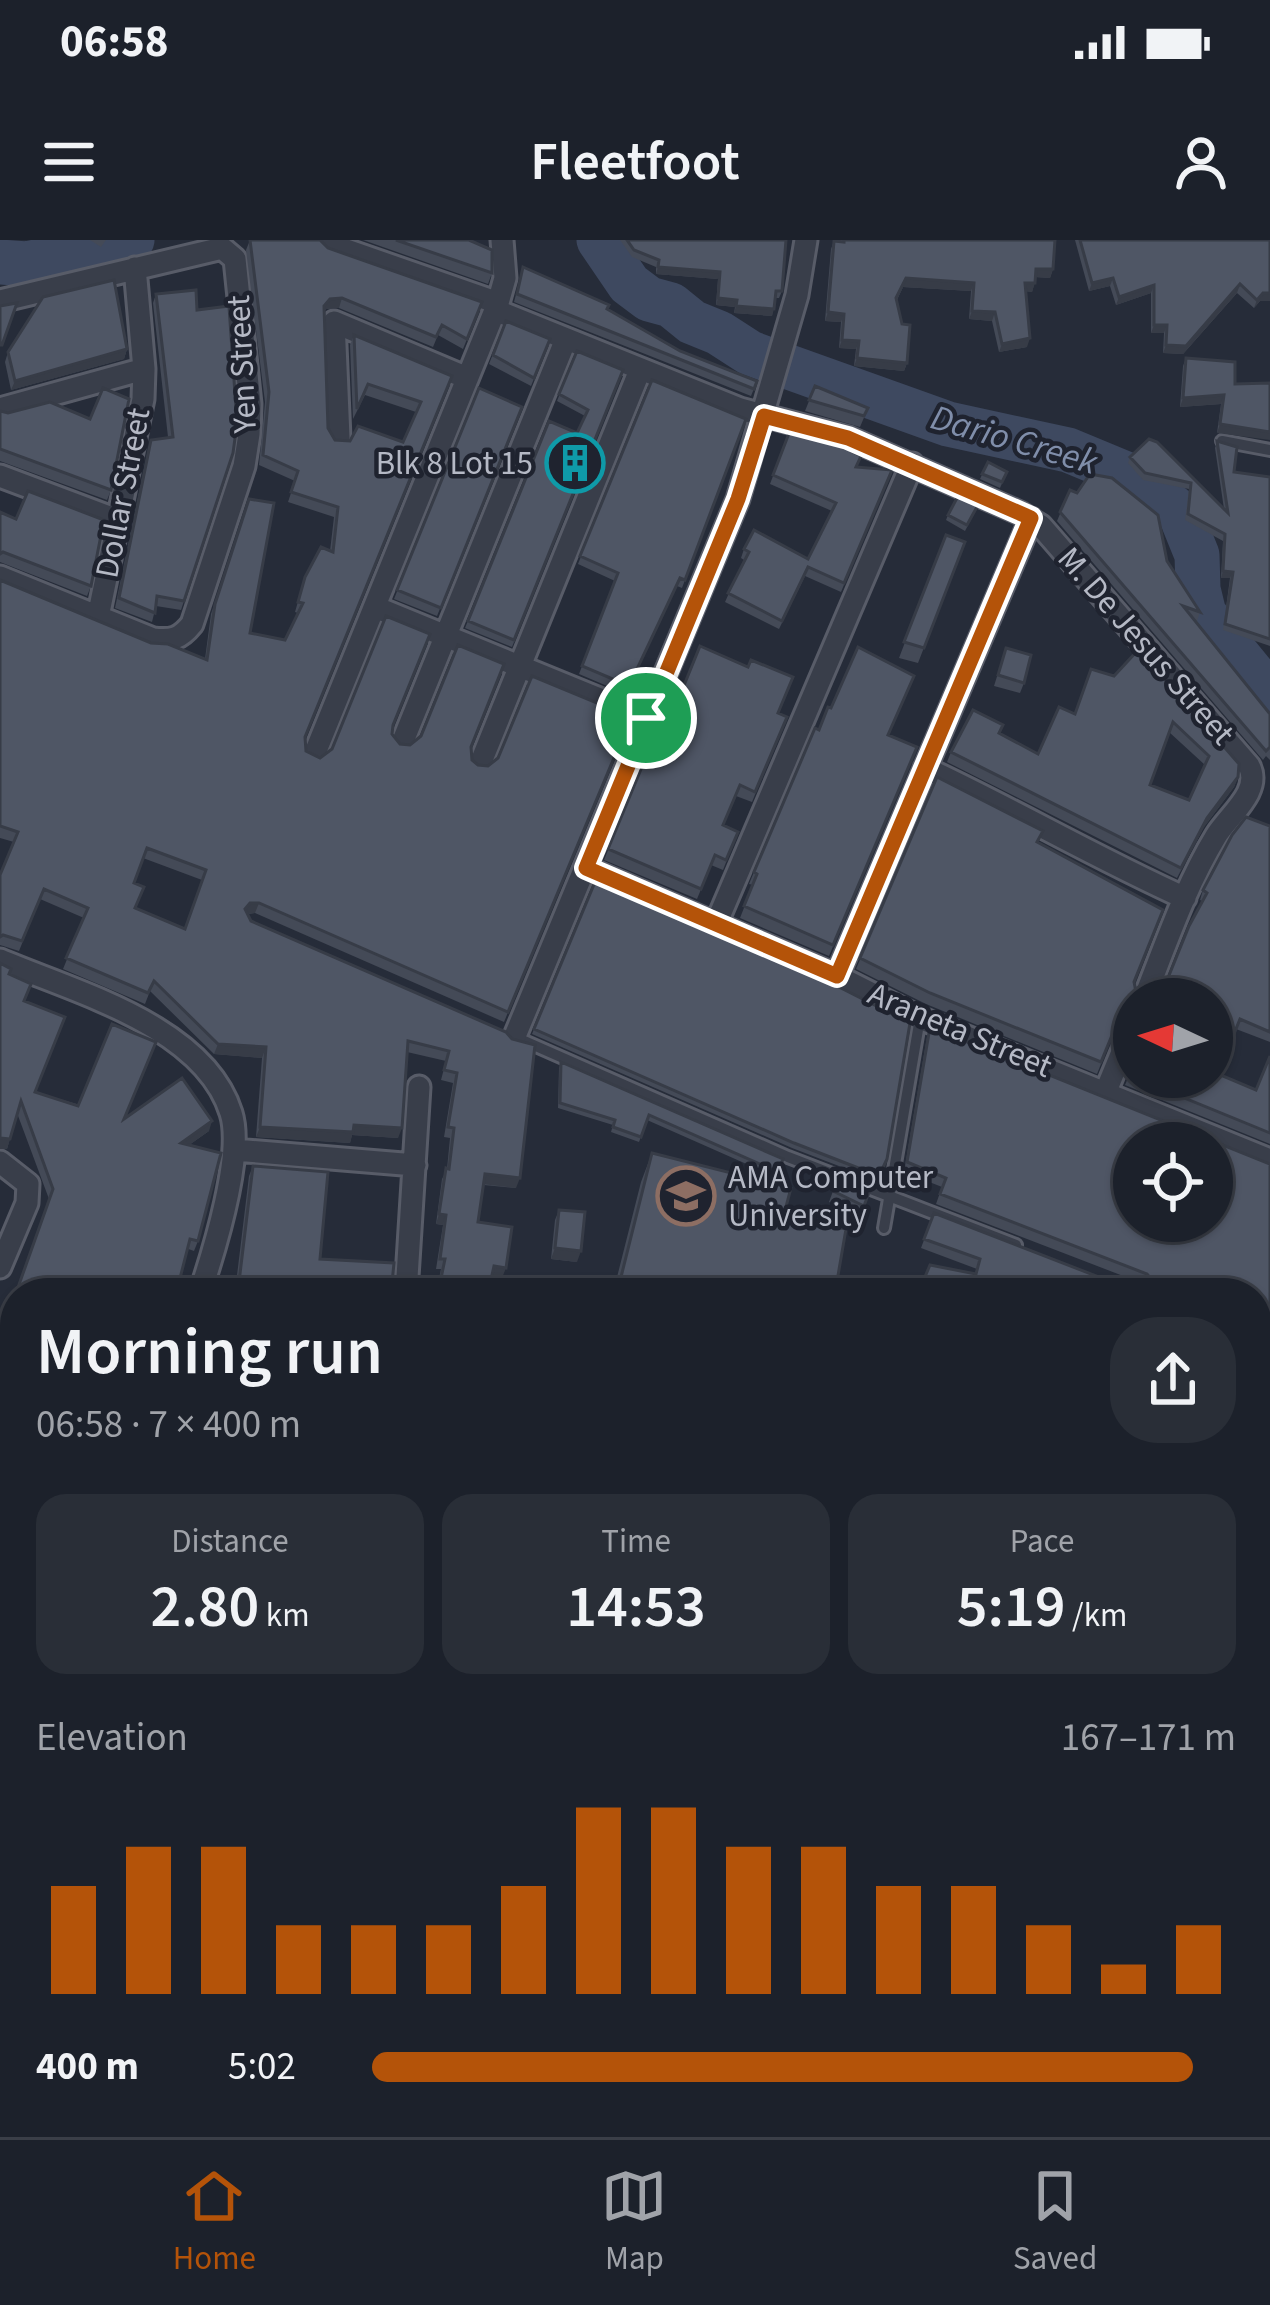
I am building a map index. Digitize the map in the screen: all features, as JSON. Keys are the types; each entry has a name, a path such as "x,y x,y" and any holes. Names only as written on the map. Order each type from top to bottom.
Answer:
{"street":[{"path":"315,753 496,306 505,278 502,240"},
{"path":"515,1036 738,499 784,342 806,240"},
{"name":"M. De Jesus Street","path":"329,244 496,306 640,370 764,416 848,438 1031,518 1220,732 1254,778 1251,790 1201,861 1184,898"},
{"name":"Yen Street","path":"98,617 153,639 183,636 192,624 244,466 249,434 235,259 230,251 212,248 135,268"},
{"path":"0,301 135,268"},
{"name":"Dollar Street","path":"98,617 143,399 135,268"},
{"path":"339,438 334,322 467,378"},
{"path":"403,741 566,340"},
{"path":"0,410 144,369"},
{"path":"481,763 640,370"},
{"path":"716,924 912,464"},
{"path":"0,476 117,520"},
{"path":"837,976 1031,518"},
{"path":"0,577 98,617"},
{"path":"375,607 646,718"},
{"path":"926,768 1184,898 1152,978"},
{"name":"Araneta Street","path":"586,868 837,976 920,1018 1270,1160"},
{"path":"0,961 142,1019 176,1041 212,1079 231,1113 234,1150 204,1278"},
{"path":"1106,1091 1113,1074"},
{"path":"407,1278 419,1087"},
{"path":"234,1150 415,1165"},
{"path":"0,1162 28,1184 27,1203 0,1268"}],"lane":[{"path":"1222,441 1270,450"},
{"path":"884,1228 920,1018"},
{"path":"493,1027 788,1157 1036,1252"}],"building":[{"path":"250,240 320,240 328,248 482,302 467,339 442,325 436,337 342,298 330,299 324,306 328,428 335,440 350,441 358,426 403,442 421,402 368,384 357,409 354,335 452,376 305,737 306,751 320,758 332,749 386,616 430,634 393,725 392,734 400,744 410,745 421,736 458,645 504,664 471,747 472,760 478,765 488,766 498,758 532,676 631,717 508,1012 259,903 245,909 251,921 506,1032 512,1039 535,1045 520,1178 485,1174 478,1222 512,1227 506,1268 494,1266 491,1278 441,1278 446,1215 439,1214 449,1169 454,1128 448,1127 457,1073 444,1070 449,1051 408,1041 402,1128 354,1125 353,1132 260,1127 266,1047 218,1044 154,981 148,993 66,958 88,908 44,889 22,941 0,937 0,875 18,832 0,826 0,580 151,643 168,644 207,660 215,604 249,499 274,503 250,633 285,640 303,603 298,602 305,577 321,547 333,552 338,507 291,492 298,471 263,455 269,392","holes":["147,848 206,870 185,929 135,908 144,887 134,883"]},
{"path":"396,240 469,240 492,250 492,273"},
{"path":"627,240 786,240 782,291 776,291 774,309 736,306 737,300 718,298 720,272 658,267 659,260 634,250"},
{"path":"1055,240 1053,269 1036,269 1035,283 1025,283 1030,338 1002,344 995,312 972,311 974,283 906,278 896,298 902,324 910,325 907,363 857,358 859,341 842,340 844,314 828,312 834,241"},
{"path":"1080,240 1270,240 1270,293 1257,300 1240,284 1186,346 1166,345 1167,325 1154,325 1154,285 1119,297 1113,278 1092,283"},
{"path":"523,267 609,305 607,309 680,351 757,381 754,389 517,294"},
{"path":"114,280 127,349 15,381 8,352 43,297"},
{"path":"196,290 197,310 229,306 237,424 233,453 184,601 157,596 155,613 119,598 151,440 173,437 156,294"},
{"path":"17,303 2,345 0,345 0,306"},
{"path":"506,321 550,339 534,378 493,355"},
{"path":"577,351 623,370 514,640 468,621 549,421 577,433 588,410 559,394"},
{"path":"1186,358 1235,362 1235,384 1270,383 1270,432 1220,424 1224,395 1183,398"},
{"path":"652,380 746,419 685,580 680,578 629,686 582,666 618,573 580,556"},
{"path":"815,386 868,408 864,416 809,400"},
{"path":"103,388 129,399 111,490 0,449 0,411 50,402 90,419"},
{"path":"479,388 522,407 441,608 397,590"},
{"path":"791,428 853,446 851,451 861,456 856,467 892,470 844,583 808,567 782,621 728,593 749,552 744,549 754,530 808,559 836,503 773,475"},
{"path":"1149,439 1228,513 1217,441 1237,447 1234,472 1270,477 1270,639 1225,624 1233,572 1223,571 1225,534 1188,514 1191,483 1145,473 1130,457"},
{"path":"988,462 1007,472 1002,482 982,474"},
{"path":"1090,474 1112,478 1158,515 1167,561 1200,612 1183,606 1270,714 1266,751 1060,512 1070,490 1077,493"},
{"path":"28,491 104,520 91,586 0,554 0,512 16,519"},
{"path":"958,496 978,505 967,525 948,515"},
{"path":"946,535 965,542 924,648 904,642"},
{"path":"700,646 748,667 751,660 793,677 778,713 787,717 755,792 740,785 723,825 738,832 726,860 715,855 701,889 608,849 658,728 663,730 676,705"},
{"path":"858,647 914,676 888,735 917,747 833,945 744,906 815,728 819,730 831,708"},
{"path":"1006,648 1031,655 1024,683 998,675"},
{"path":"1139,649 1239,764 1238,777 1207,818 1181,868 951,752 973,710 1003,725 999,733 1038,754 1059,707 1075,714 1091,669 1114,676","holes":["1173,722 1209,756 1189,800 1150,785"]},
{"path":"937,777 1043,831 1037,842 1163,910 1136,978 1113,978 1113,1033 1101,1062 930,993 860,958"},
{"path":"1246,817 1270,826 1270,1032 1240,1019 1233,1036 1233,978 1168,978 1207,893 1203,890"},
{"path":"595,882 833,984 910,1023 887,1159 879,1176 534,1029"},
{"path":"0,963 11,969 9,974 31,984 24,1001 65,1017 35,1092 78,1106 112,1024 156,1042 124,1119 182,1078 212,1121 181,1143 221,1153 198,1241 190,1239 180,1278 21,1278 53,1189 21,1101 10,1139 0,1138"},
{"path":"930,1027 1166,1122 1113,1122 1113,1242 1233,1242 1233,1149 1270,1164 1270,1278 1150,1278 940,1194 946,1178 907,1162"},
{"path":"1270,1056 1270,1133 1184,1098 1233,1098 1233,1080 1256,1090"},
{"path":"561,1062 783,1159 778,1172 649,1115 641,1137 613,1127 615,1120 560,1103"},
{"name":"AMA Computer University","path":"652,1153 791,1188 783,1218 846,1229 838,1278 621,1278"},
{"path":"253,1166 328,1172 320,1259 394,1263 392,1278 239,1278"},
{"path":"839,1175 871,1187 864,1206 833,1191"},
{"path":"559,1210 585,1212 581,1251 555,1248"},
{"path":"934,1213 1101,1278 924,1278 930,1265 976,1274 980,1259 924,1239"}],"waterway":[{"path":"0,262 27,264 132,240"},
{"name":"Dario Creek","path":"599,240 629,284 649,299 671,305 692,322 750,353 948,424 1068,450 1138,479 1180,513 1197,555 1204,614 1253,674 1270,706"}],"place":[{"name":"Blk 8 Lot 15","path":"575,463"},
{"name":"AMA Computer University","path":"686,1196"}],"route":[{"path":"764,416 848,438 1031,518 837,976 586,868 646,718 738,499 764,416"}]}
